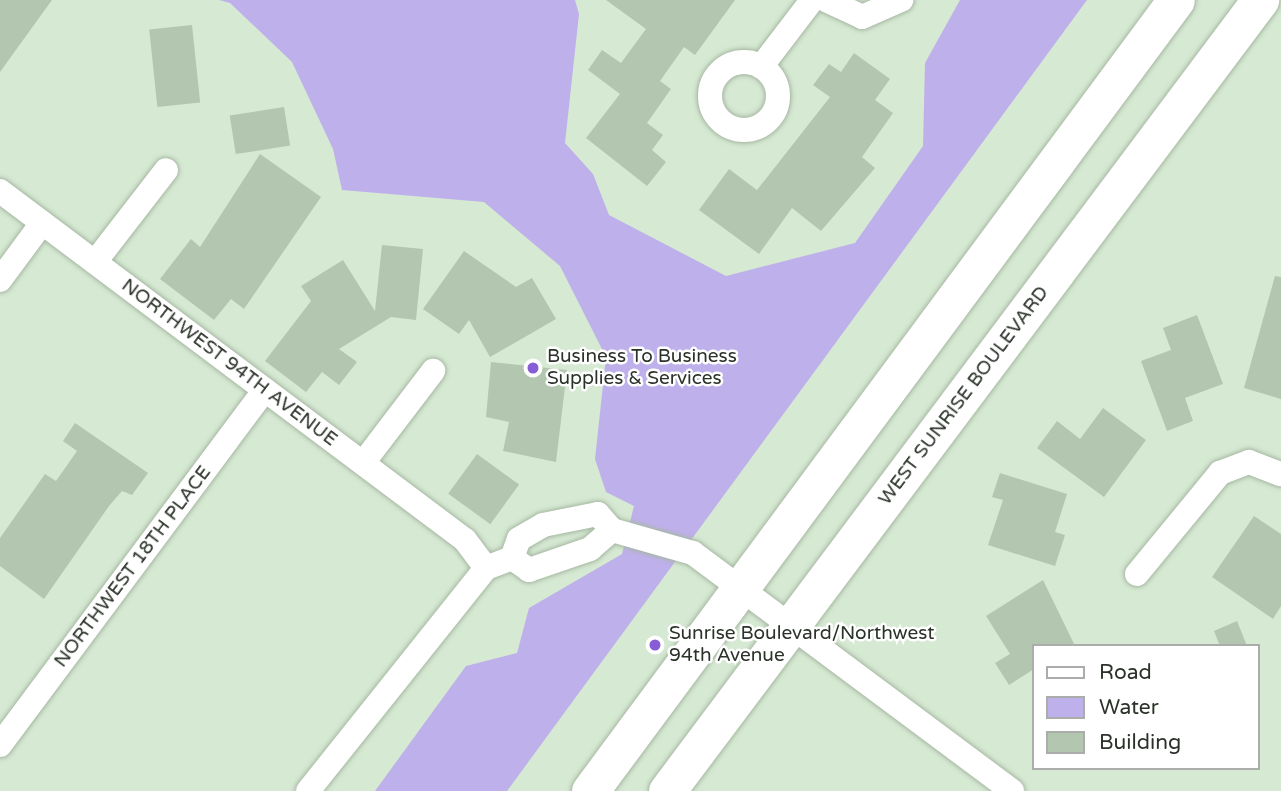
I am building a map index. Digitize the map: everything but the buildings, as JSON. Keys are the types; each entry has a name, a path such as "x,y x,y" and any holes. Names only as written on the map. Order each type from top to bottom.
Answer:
{"highway":[{"path":"590,791 1176,0"},
{"name":"WEST SUNRISE BOULEVARD","path":"667,791 1260,0"}],"street":[{"path":"761,67 812,0"},
{"path":"826,0 862,17 901,0"},
{"path":"95,262 166,170"},
{"name":"NORTHWEST 94TH AVENUE","path":"0,191 465,540 486,568"},
{"path":"0,279 42,223"},
{"path":"363,463 433,371"},
{"name":"NORTHWEST 18TH PLACE","path":"0,745 265,390"},
{"path":"1138,574 1220,473 1249,462 1281,474"},
{"path":"308,791 486,568 512,558 519,539 543,524 598,514 617,530 694,553 743,584 1012,791"},
{"path":"512,558 529,570 590,549 617,530"}],"water":[{"path":"219,0 575,0 579,14 565,143 593,174 609,215 726,276 855,243 923,146 925,63 960,0 1087,0 507,791 375,791 466,666 517,653 529,608 622,554 634,506 606,492 595,459 606,357 560,266 484,202 342,190 333,149 292,62 230,3"}],"place":[{"name":"Business To Business Supplies & Services","path":"533,368"},
{"name":"Sunrise Boulevard/Northwest 94th Avenue","path":"655,645"}]}
